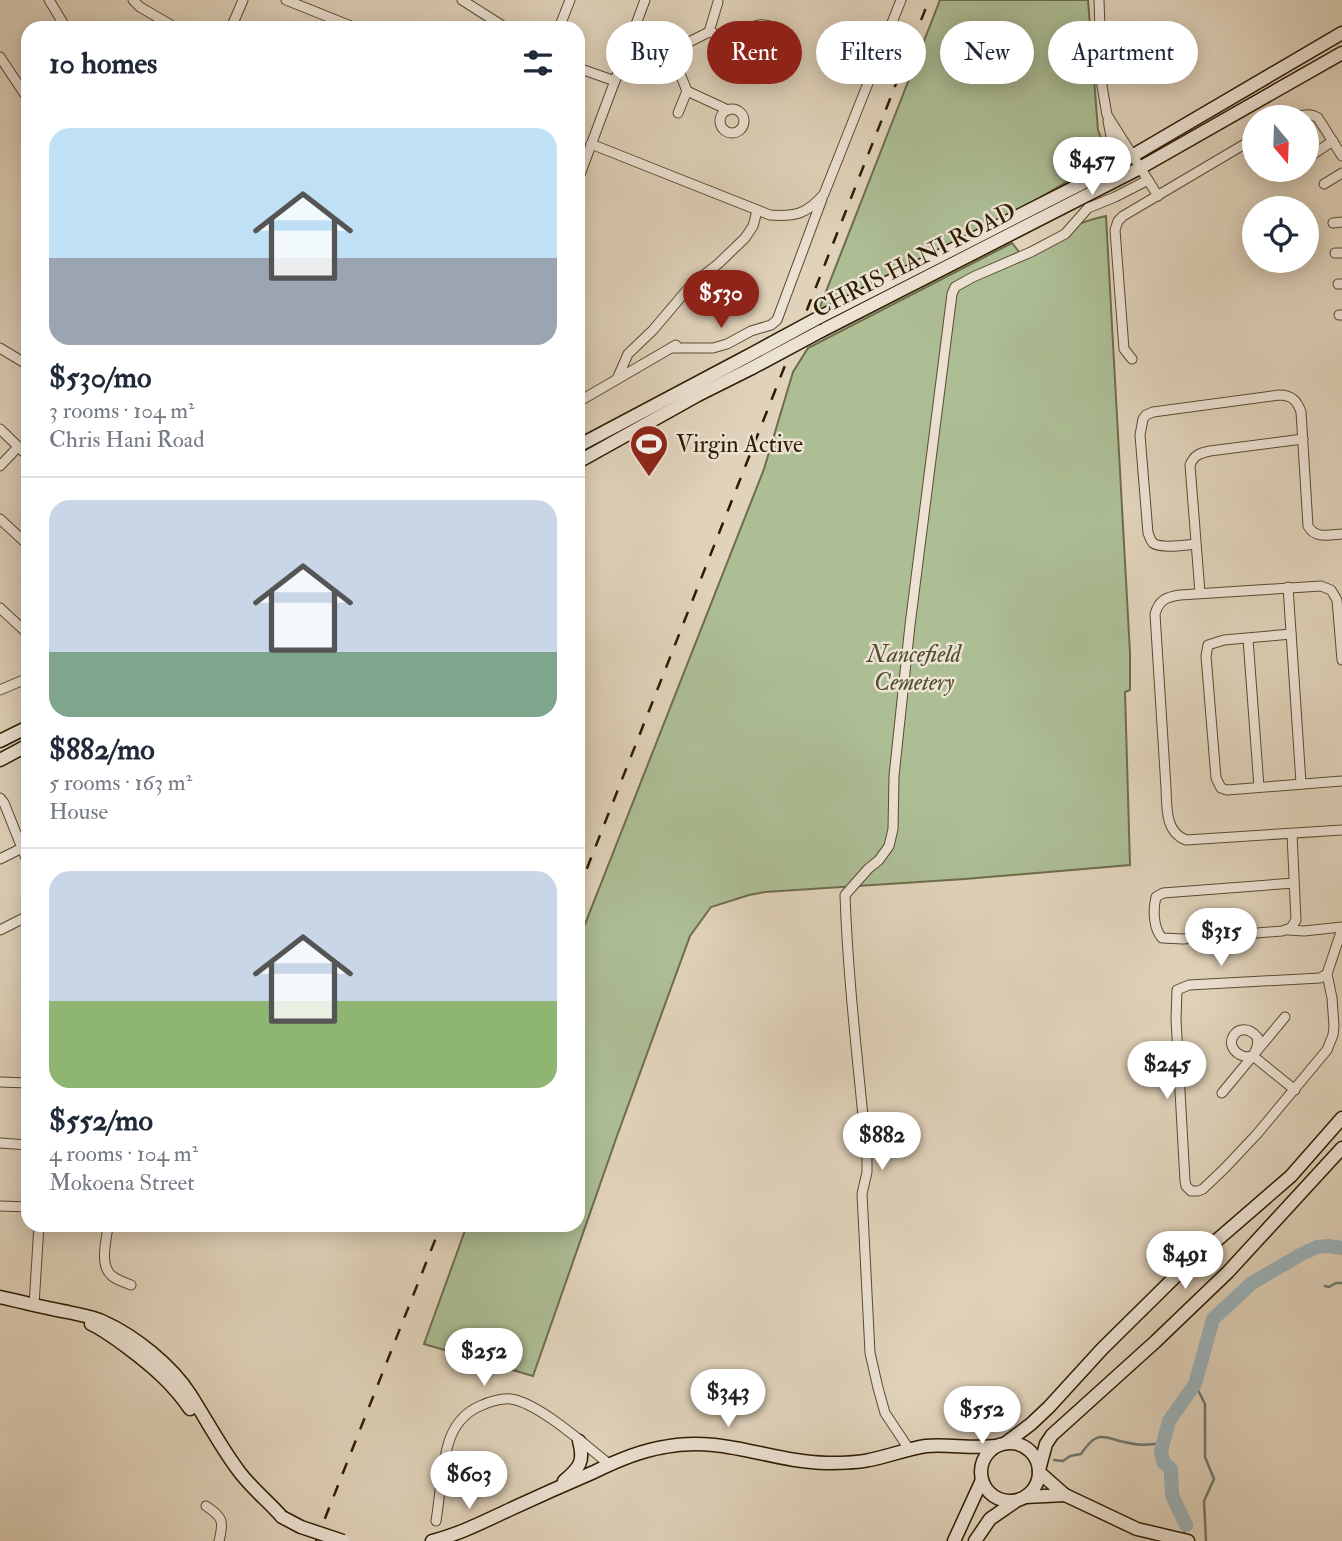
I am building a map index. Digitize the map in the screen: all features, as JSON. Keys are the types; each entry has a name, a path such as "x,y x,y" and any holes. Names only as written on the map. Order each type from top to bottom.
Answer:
{"main road":[{"name":"CHRIS HANI ROAD","path":"585,443 749,362 1132,156 1342,33"},
{"name":"CHRIS HANI ROAD","path":"819,324 1140,168 1342,53"},
{"name":"CHRIS HANI ROAD","path":"585,458 698,395 749,362"},
{"path":"0,741 21,730"},
{"path":"0,760 21,749"},
{"path":"954,1541 981,1476 985,1457 1031,1424 1049,1407 1102,1349 1179,1273 1291,1176 1342,1118"},
{"path":"975,1541 990,1520 1037,1484 1046,1444 1052,1435 1228,1272 1342,1148"},
{"path":"0,1297 69,1313 109,1334 171,1384 243,1489 301,1527 343,1541"},
{"path":"553,1490 580,1464 582,1457 579,1441"},
{"path":"432,1541 459,1533 609,1464 665,1446 689,1444 729,1446 825,1463 850,1463 930,1446 982,1448 1001,1444 1023,1445 1035,1456 1039,1471 1065,1495 1137,1529 1188,1541"},
{"path":"956,1447 975,1462 990,1493 996,1497 1011,1501 1065,1495"}],"street":[{"path":"49,0 62,21"},
{"path":"133,0 161,21"},
{"path":"235,21 243,0"},
{"path":"286,0 338,21"},
{"path":"462,0 495,21"},
{"path":"562,21 570,0"},
{"path":"637,21 645,0"},
{"path":"585,398 675,346 713,348 771,325 776,320 901,0"},
{"path":"1098,174 1109,162 1113,150 1102,86 1099,0"},
{"path":"712,21 718,2"},
{"path":"0,57 21,88"},
{"path":"585,70 606,78"},
{"path":"585,161 614,84"},
{"path":"684,84 687,91 727,110"},
{"path":"678,113 687,91"},
{"path":"1107,115 1158,195"},
{"path":"1320,120 1342,156"},
{"path":"1320,150 1333,141"},
{"path":"591,144 770,215 802,213 816,204 824,194"},
{"path":"1132,359 1124,349 1115,230 1118,220 1242,146"},
{"path":"1324,184 1342,173"},
{"path":"909,1449 885,1413 870,1353 862,1194 867,1158 853,1017 845,895 889,846 893,829 894,776 910,625 952,294 955,287 973,277 1065,234 1088,208 1148,180"},
{"path":"617,379 628,354 653,330 692,284 719,264 745,238 753,226 757,211"},
{"path":"0,348 21,361"},
{"path":"1195,544 1160,546 1150,540 1141,422 1146,415 1153,412 1287,395 1299,404 1301,412 1308,526 1320,536 1342,534"},
{"path":"0,429 21,450"},
{"path":"1199,593 1190,465 1193,458 1210,451 1303,439"},
{"path":"0,466 18,447"},
{"path":"0,519 21,538"},
{"path":"1342,660 1337,600 1334,594 1321,586 1168,597 1159,604 1155,614 1166,788 1170,826 1178,837 1186,840 1342,830"},
{"path":"1288,587 1301,783"},
{"path":"0,608 21,628"},
{"path":"1291,634 1224,640 1208,645 1206,649 1214,765 1218,784 1227,790 1342,781"},
{"path":"1248,639 1259,787"},
{"path":"0,690 21,681"},
{"path":"2,800 21,846"},
{"path":"1287,930 1296,920 1292,834"},
{"path":"0,859 21,848"},
{"path":"1294,883 1163,893 1156,897 1157,933 1162,938 1183,939 1342,928 1327,974 1334,1015 1333,1035 1327,1050 1249,1142 1203,1189 1189,1189 1185,1181 1177,990 1189,985 1320,978 1327,974"},
{"path":"0,930 21,920"},
{"path":"1222,1093 1285,1017"},
{"path":"1253,1056 1294,1090"},
{"path":"0,1082 21,1083"},
{"path":"0,1143 21,1144"},
{"path":"0,1206 21,1207"},
{"path":"34,1305 39,1232"},
{"path":"107,1232 106,1267 114,1277 131,1285"},
{"path":"436,1521 451,1437 462,1418 472,1410 495,1400 519,1401 538,1411 609,1464"},
{"path":"206,1506 221,1518 223,1525 219,1541"}],"green space":[{"path":"940,0 1088,0 1090,21 1048,21 1048,84 1094,84 1098,130 1105,148 1100,162 1036,200 818,312 907,84 926,84 926,36"},
{"name":"Nancefield Cemetery","path":"1106,216 1130,653 1130,690 1125,692 1130,865 765,892 711,907 690,936 585,1227 585,924 764,469 793,372 808,348 1012,243 1020,253 1072,227"},
{"name":"Nancefield Cemetery","path":"464,1232 583,1232 533,1376 424,1344"}],"waterway":[{"path":"1186,1525 1172,1495 1171,1469 1163,1462 1161,1451 1169,1421 1195,1384 1213,1319 1252,1283 1300,1255 1317,1247 1342,1248"},
{"path":"1325,1286 1342,1283"},
{"path":"1195,1384 1205,1404 1205,1457 1214,1479 1204,1501 1206,1541"},
{"path":"1054,1460 1063,1461 1070,1456 1081,1454 1093,1440 1102,1437 1137,1445 1162,1443"},
{"path":"1165,1464 1166,1481 1172,1495"},
{"path":"1184,1534 1186,1525"}],"railway":[{"path":"585,873 929,0"},
{"path":"316,1541 438,1232"}],"place":[{"name":"Virgin Active","path":"649,478"}]}
